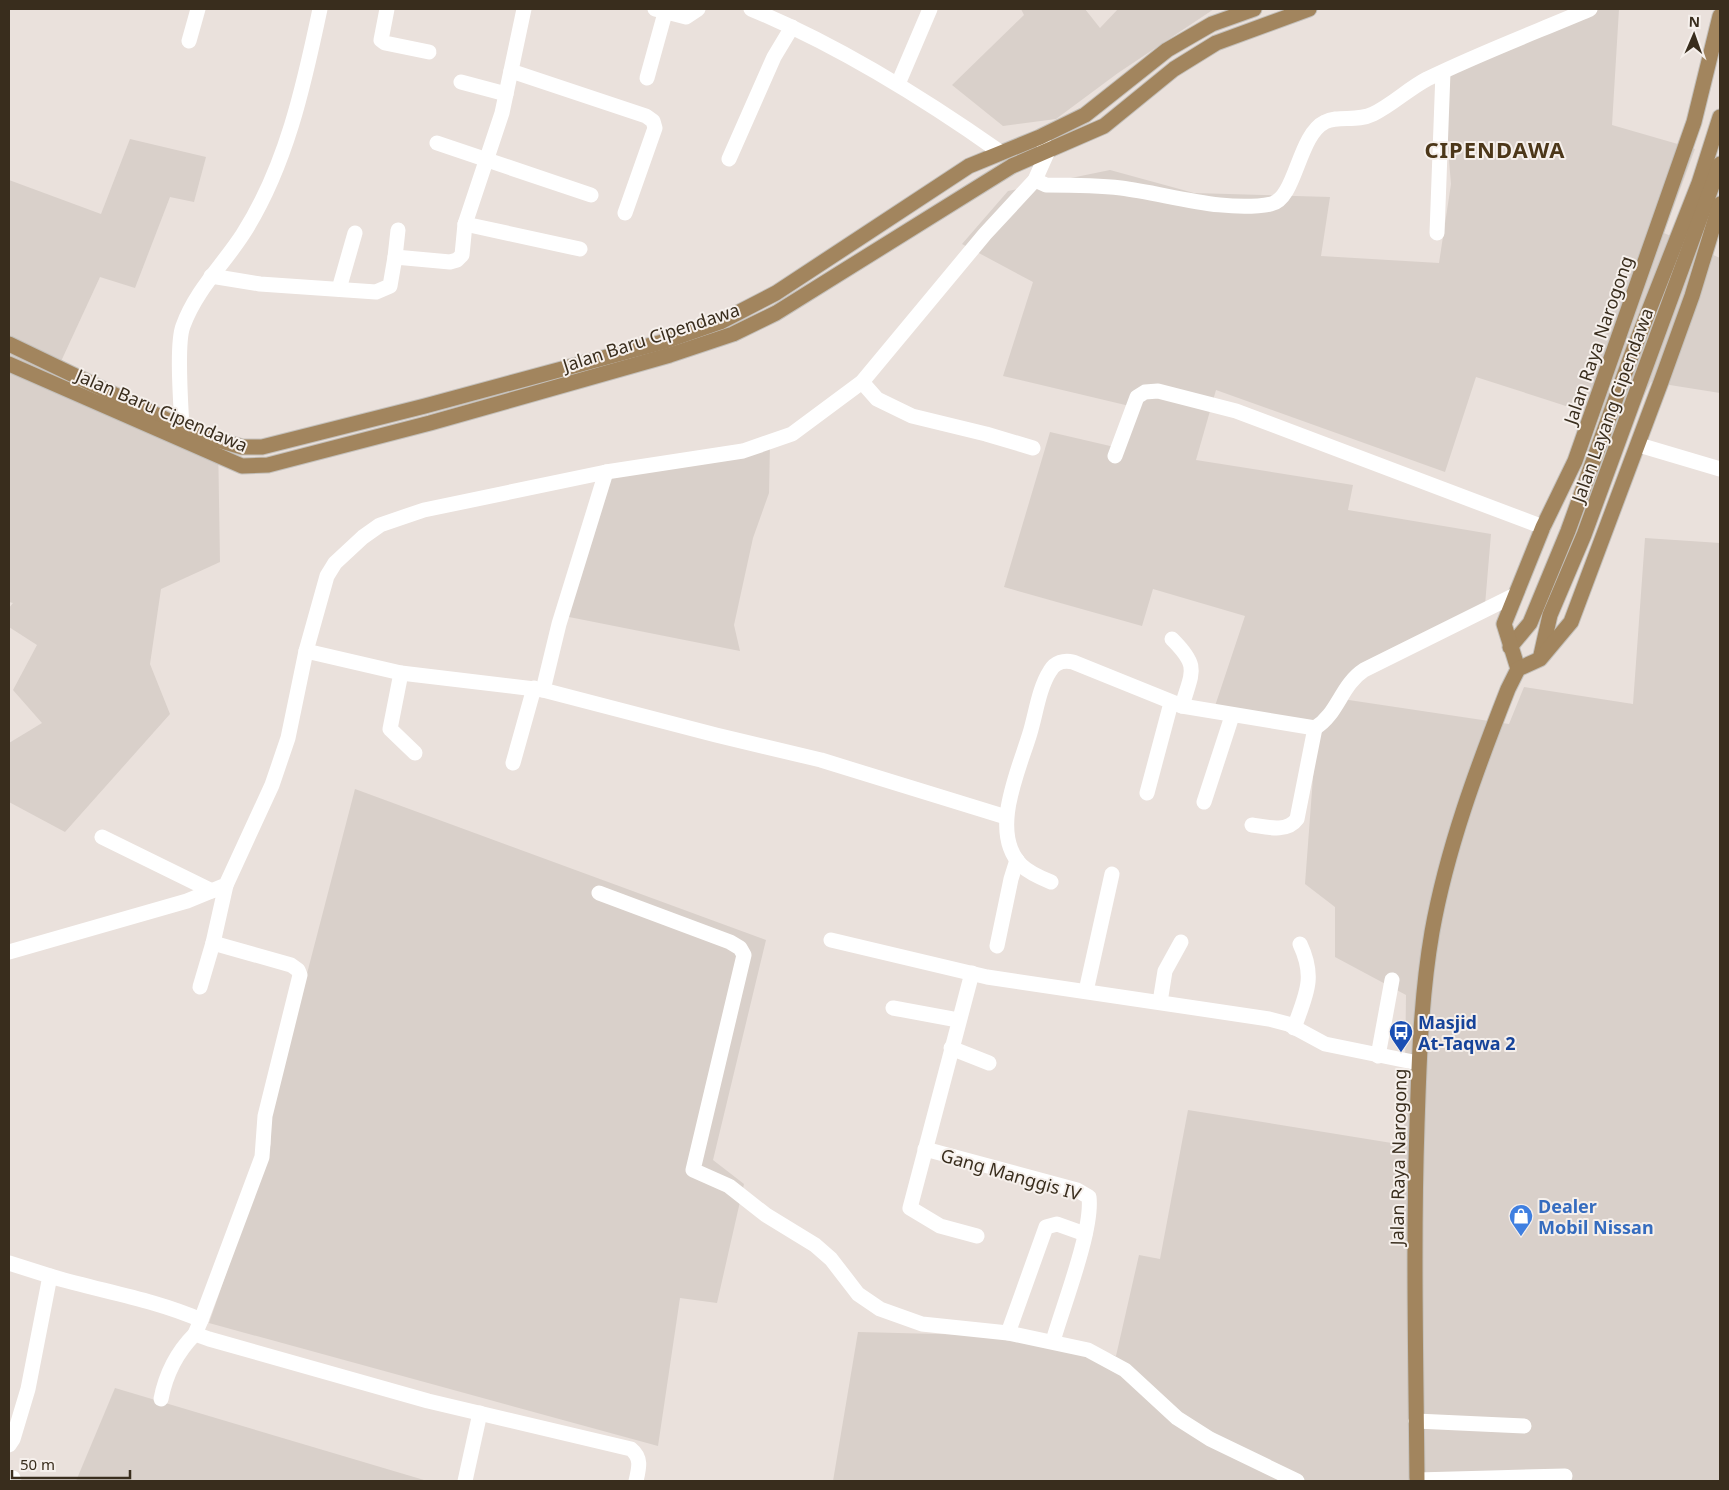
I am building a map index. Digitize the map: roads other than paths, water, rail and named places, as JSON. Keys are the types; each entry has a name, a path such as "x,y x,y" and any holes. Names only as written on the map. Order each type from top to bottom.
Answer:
{"main road":[{"name":"Jalan Baru Cipendawa","path":"9,364 242,466 268,465 430,423 668,348 720,322 776,293 969,166 1040,137 1085,115 1167,50 1212,24 1254,9"},
{"name":"Jalan Baru Cipendawa","path":"9,344 182,428 242,447 262,446 733,334 776,313 1012,166 1104,126 1174,69 1216,43 1310,9"},
{"name":"Jalan Raya Narogong","path":"1417,1481 1414,1212 1418,1064 1429,956 1442,890 1459,822 1491,731 1518,669 1504,624 1544,527 1575,461 1694,122 1719,23"},
{"name":"Jalan Layang Cipendawa","path":"1510,647 1530,622 1568,531 1633,351 1699,183 1720,117"},
{"name":"Jalan Layang Cipendawa","path":"1540,659 1550,615 1584,535 1720,164"},
{"path":"1518,669 1540,659 1571,622 1598,544 1639,445 1692,296 1716,235 1720,204"},
{"path":"425,406 430,423"}],"street":[{"path":"189,40 198,9"},
{"path":"182,428 180,348 182,327 211,276 243,234 272,175 296,111 320,9"},
{"path":"387,9 381,40 385,43 429,52"},
{"path":"395,257 450,262 457,260 462,255 465,224 506,94 524,9"},
{"path":"647,78 660,11 686,17 698,9"},
{"path":"751,9 787,19 938,108 1000,152"},
{"path":"898,84 930,9"},
{"path":"1036,180 1046,184 1120,188 1224,204 1270,204 1284,196 1295,167 1318,127 1332,120 1363,118 1374,114 1425,80 1590,9"},
{"path":"729,159 774,57 787,19"},
{"path":"511,71 646,116 653,121 655,128 625,213"},
{"path":"1437,233 1443,72"},
{"path":"461,82 506,94"},
{"path":"200,987 213,943 219,888 274,778 288,738 306,652 327,576 336,563 363,537 380,525 424,510 606,472 743,450 773,442 804,427 862,382 985,234 1036,180 1048,151 1040,137"},
{"path":"437,144 591,196"},
{"path":"465,224 580,249"},
{"path":"211,276 260,284 384,291 390,286 398,230"},
{"path":"339,288 355,233"},
{"path":"862,382 877,399 912,416 986,434 1033,448"},
{"path":"1116,456 1136,397 1145,392 1158,391 1236,411 1544,527"},
{"path":"1639,445 1720,469"},
{"path":"513,763 559,624 606,472"},
{"path":"1252,825 1282,828 1292,825 1297,819 1315,728 1328,718 1354,677 1364,670 1515,595"},
{"path":"1147,792 1176,705 1192,665 1188,655 1172,639"},
{"path":"306,652 402,673 538,689 821,760 1006,816"},
{"path":"1051,882 1029,871 1017,860 1009,843 1006,816 1045,680 1054,665 1063,661 1073,662 1176,705 1232,716 1315,728"},
{"path":"402,673 390,729 415,753"},
{"path":"1204,802 1232,716"},
{"path":"102,837 219,888"},
{"path":"997,946 1011,879 1017,860"},
{"path":"1086,991 1112,874"},
{"path":"9,952 154,912 219,888"},
{"path":"599,893 730,942 740,948 744,954 693,1170 729,1186 766,1215 815,1244 831,1259 858,1294 880,1308 922,1324 1008,1333 1053,1341 1088,1350 1125,1370 1177,1418 1210,1439 1298,1481"},
{"path":"831,940 972,973 1046,987 1086,991 1269,1019 1294,1028 1325,1044 1418,1064"},
{"path":"1160,1002 1166,971 1181,942"},
{"path":"161,1399 170,1368 198,1327 262,1157 265,1116 300,975 298,970 291,965 213,943"},
{"path":"1294,1028 1308,980 1308,965 1300,944"},
{"name":"Gang Manggis IV","path":"972,973 958,1020 910,1208 940,1226 977,1236"},
{"path":"1378,1056 1392,980"},
{"path":"894,1008 958,1020"},
{"path":"951,1048 989,1063"},
{"name":"Gang Manggis IV","path":"925,1149 1077,1190 1089,1197 1090,1206 1085,1234 1053,1341"},
{"name":"Gang Manggis IV","path":"1008,1333 1046,1227 1057,1224 1085,1234"},
{"path":"9,1263 98,1291 179,1311 198,1327 428,1400 630,1449 636,1453 640,1462 636,1481"},
{"path":"9,1445 18,1424 28,1390 50,1276"},
{"path":"465,1481 480,1413"},
{"path":"1416,1421 1524,1426"},
{"path":"1417,1481 1564,1476"},
{"path":"9,1477 14,1478 14,1481"}],"place":[{"name":"Masjid At-Taqwa 2","path":"1401,1053"},
{"name":"Dealer Mobil Nissan","path":"1521,1237"}],"district":[{"name":"CIPENDAWA","path":"1495,149"}]}
